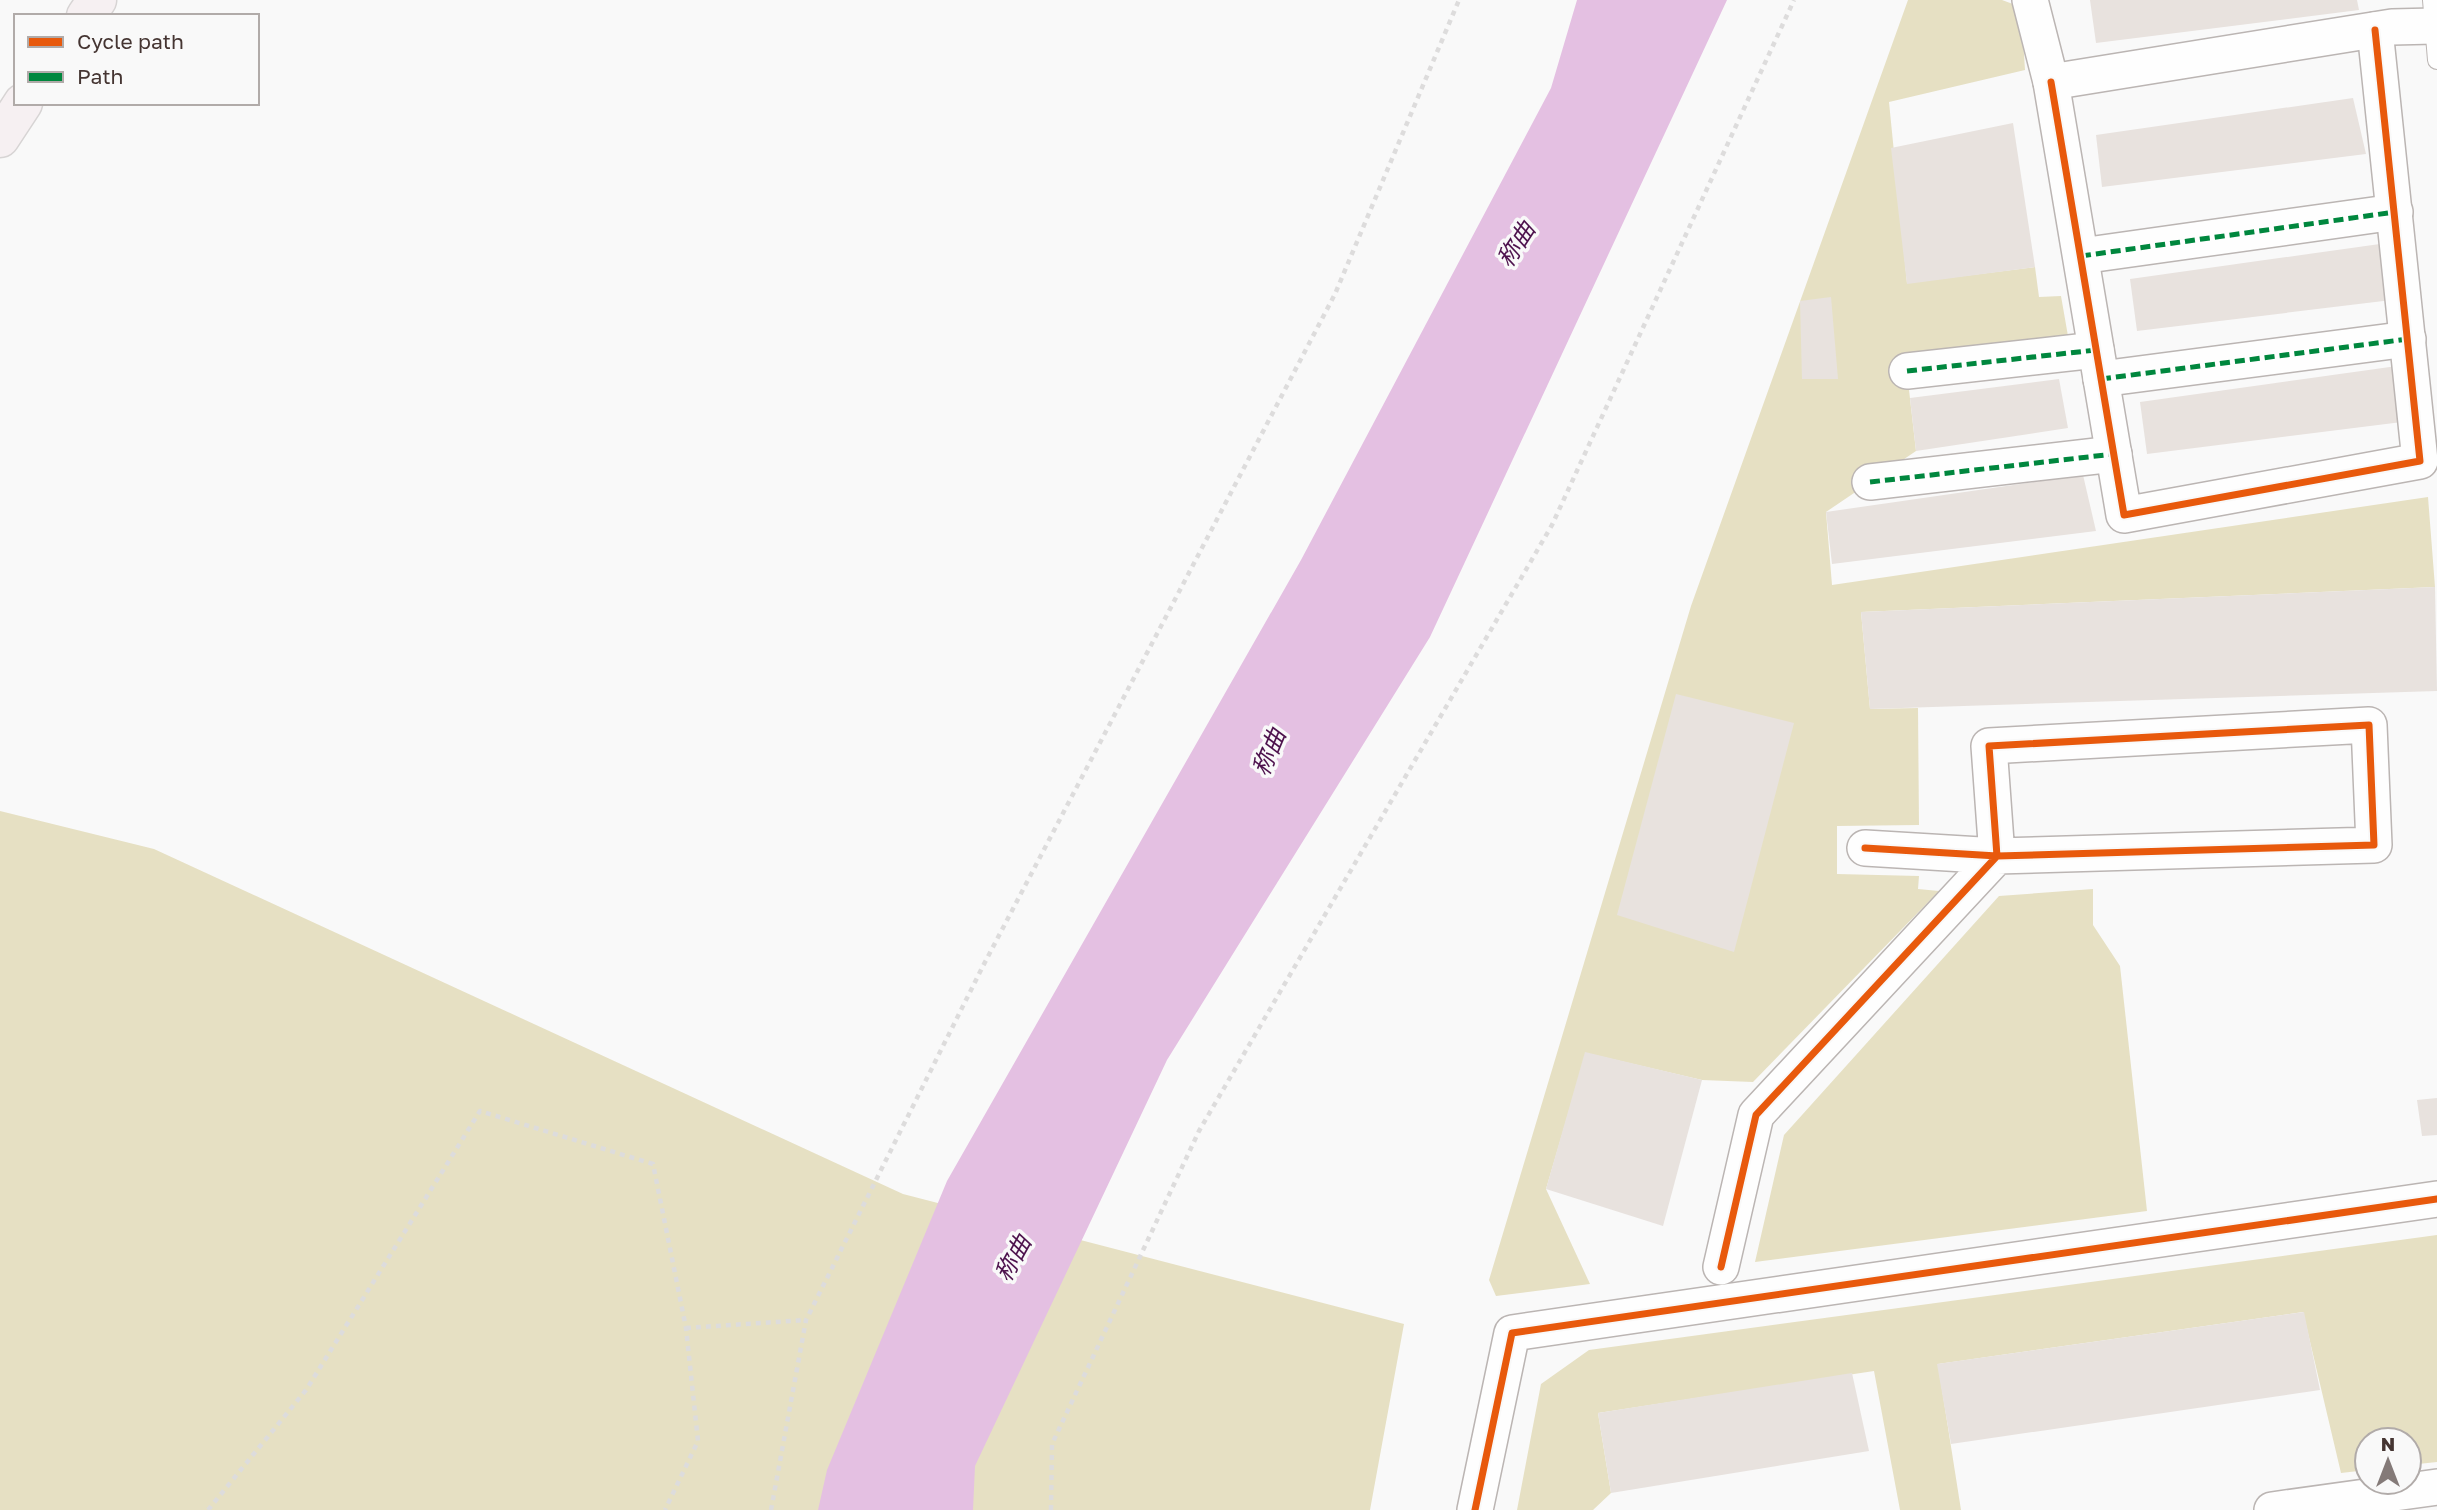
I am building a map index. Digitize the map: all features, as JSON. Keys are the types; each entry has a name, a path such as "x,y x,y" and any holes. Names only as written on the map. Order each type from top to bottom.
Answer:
{"street":[{"path":"2030,0 2052,82 2124,514 2420,461 2375,30"},
{"path":"2052,82 2375,30 2434,29"},
{"path":"2081,256 2395,212"},
{"path":"1907,371 2099,365 2408,339"},
{"path":"1870,482 2114,454"},
{"path":"1721,1267 1756,1115 1997,856 1989,746 2369,725 2374,845 1997,856 1865,848"},
{"path":"1475,1510 1512,1333 2437,1199"},
{"path":"2272,1510 2437,1487"}],"path":[{"path":"771,1510 806,1320 976,978 1335,294 1459,0"},
{"path":"1051,1510 1052,1444 1199,1131 1552,525 1794,0"},
{"path":"208,1510 306,1390 480,1111 653,1164 686,1328 698,1441 665,1510"},
{"path":"686,1328 806,1320"}],"shaded area":[{"path":"1908,0 2002,0 2021,7 2025,70 1889,102 1907,283 2035,267 2039,297 2061,296 2068,336 1905,355 1916,451 1826,512 1832,585 2428,497 2435,587 1861,612 1870,709 1918,708 1919,825 1837,826 1837,874 1919,876 1918,889 1939,891 1753,1082 1702,1080 1586,1053 1546,1189 1590,1284 1496,1296 1489,1280 1691,606"},
{"path":"0,811 154,849 903,1194 1404,1324 1370,1510 0,1510"},
{"path":"2093,889 2093,925 2120,966 2147,1211 1755,1262 1784,1135 1999,896"},
{"path":"2437,1235 2437,1462 2423,1464 2423,1426 2353,1426 2353,1472 2341,1473 2303,1312 1938,1364 1961,1510 1900,1510 1874,1371 1598,1413 1611,1493 1593,1510 1517,1510 1541,1384 1589,1350"}],"water":[{"name":"称曲","path":"1577,0 1727,0 1430,637 1167,1060 975,1466 973,1510 818,1510 827,1470 947,1181 1301,560 1551,88"}],"building":[{"path":"2090,0 2357,0 2359,10 2096,43"},
{"path":"2353,98 2366,154 2102,187 2096,135"},
{"path":"2013,123 2035,267 1907,284 1891,148"},
{"path":"2387,243 2400,299 2137,331 2130,279"},
{"path":"1831,297 1838,379 1802,379 1800,301"},
{"path":"2397,366 2410,421 2147,454 2140,402"},
{"path":"2059,379 2068,428 1916,451 1910,398"},
{"path":"2083,475 2096,531 1832,564 1826,512"},
{"path":"2435,587 2437,691 1870,709 1861,612"},
{"path":"1676,694 1794,723 1734,952 1617,915"},
{"path":"1585,1052 1702,1080 1663,1226 1546,1189"},
{"path":"2437,1098 2437,1135 2422,1136 2417,1100"},
{"path":"2304,1312 2320,1390 1951,1444 1937,1364"},
{"path":"1852,1373 1869,1451 1611,1493 1598,1413"}],"marked path":[{"path":"2081,256 2395,212"},
{"path":"2101,379 2408,339"},
{"path":"1907,371 2096,350"},
{"path":"1870,482 2114,454"}],"cycle path":[{"path":"2051,82 2124,515 2420,461 2375,30"},
{"path":"1721,1267 1756,1115 1997,856 2374,845 2369,725 1989,746 1997,856 1865,848"},
{"path":"1475,1510 1512,1333 2437,1199"}]}
